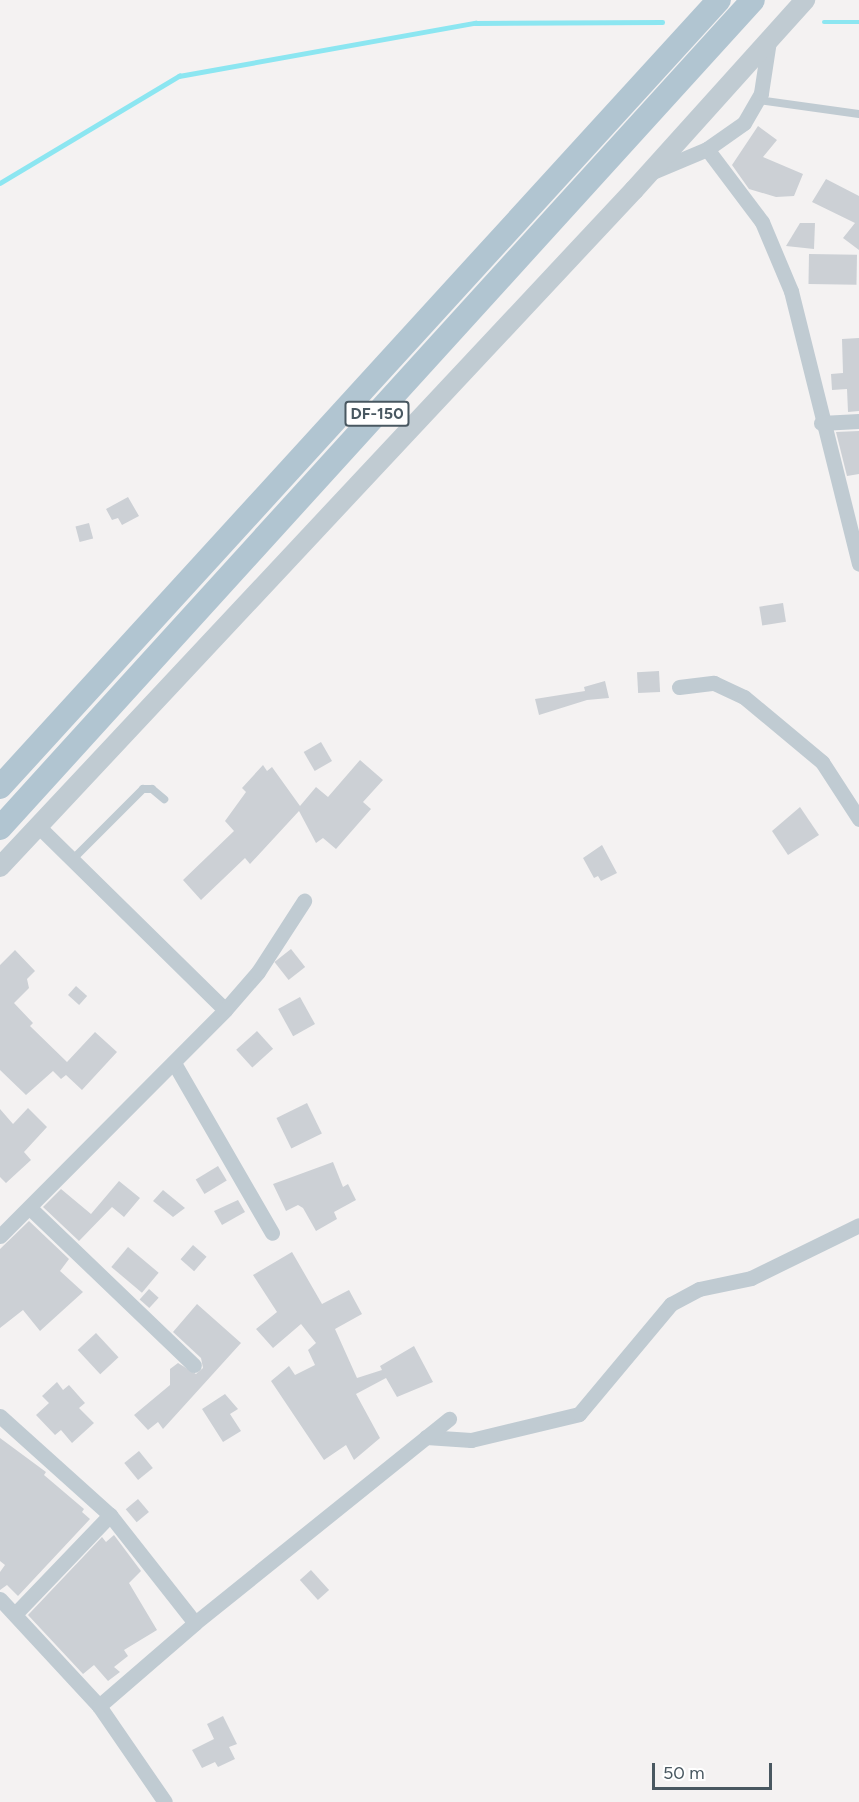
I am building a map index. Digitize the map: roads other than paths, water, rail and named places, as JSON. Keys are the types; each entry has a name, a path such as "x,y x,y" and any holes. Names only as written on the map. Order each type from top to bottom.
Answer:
{"main road":[{"name":"DF-150","path":"0,787 719,0"},
{"name":"DF-150","path":"0,828 753,0"}],"street":[{"path":"0,867 647,174 805,0"},
{"path":"647,174 707,149 744,123 758,100 769,39"},
{"path":"707,149 747,198 777,252 809,355 821,423 859,564"},
{"path":"821,423 859,421"},
{"path":"679,687 714,683 744,697 822,762 859,819"},
{"path":"38,826 225,1010"},
{"path":"0,1236 225,1010 258,972 304,901"},
{"path":"174,1063 272,1233"},
{"path":"30,1208 194,1365"},
{"path":"426,1437 471,1440 579,1414 671,1304 699,1289 751,1278 859,1226"},
{"path":"0,1416 110,1515 195,1623"},
{"path":"99,1706 195,1623 449,1419"},
{"path":"15,1613 110,1515"},
{"path":"0,1599 99,1706 165,1802"}],"lane":[{"path":"758,100 859,114"},
{"path":"73,859 143,789 152,789 165,799"}],"waterway":[{"path":"0,183 179,76 475,23 662,22"},
{"path":"824,22 859,22"}]}
